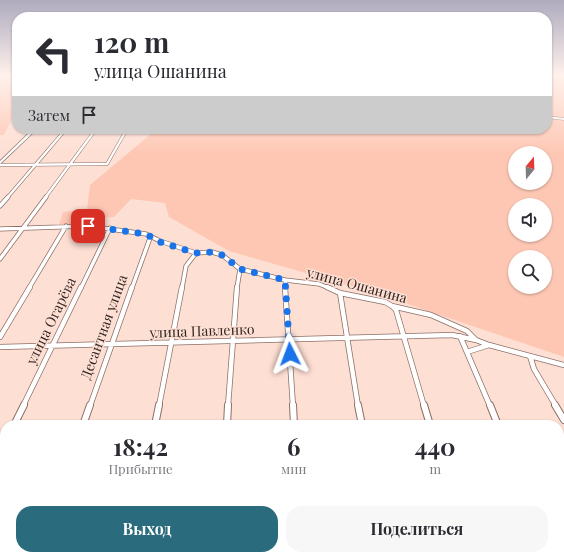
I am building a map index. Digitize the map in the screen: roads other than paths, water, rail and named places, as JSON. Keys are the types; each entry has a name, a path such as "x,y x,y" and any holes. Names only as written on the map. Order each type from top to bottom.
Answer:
{"street":[{"path":"552,118 564,119"},
{"path":"0,164 30,134"},
{"path":"0,206 62,134"},
{"path":"0,259 92,134"},
{"path":"0,164 107,164 125,134"},
{"path":"0,336 66,226"},
{"name":"улица Ошанина","path":"0,229 88,226 146,234 150,238 196,253 212,252 222,255 240,269 285,280 319,284 340,293 385,302 392,306 431,315 466,331 476,340 489,345 564,365"},
{"name":"улица Огарёва","path":"16,420 110,228"},
{"name":"Десантная улица","path":"85,420 150,238"},
{"path":"156,420 186,266 196,253"},
{"path":"227,420 235,300 240,269"},
{"path":"285,280 294,420"},
{"path":"340,293 361,420"},
{"path":"392,306 396,310 428,420"},
{"name":"улица Павленко","path":"0,347 232,342 403,336 460,336 476,340"},
{"path":"460,336 496,420"},
{"path":"467,352 489,345"},
{"path":"530,356 534,369 564,420"}]}
